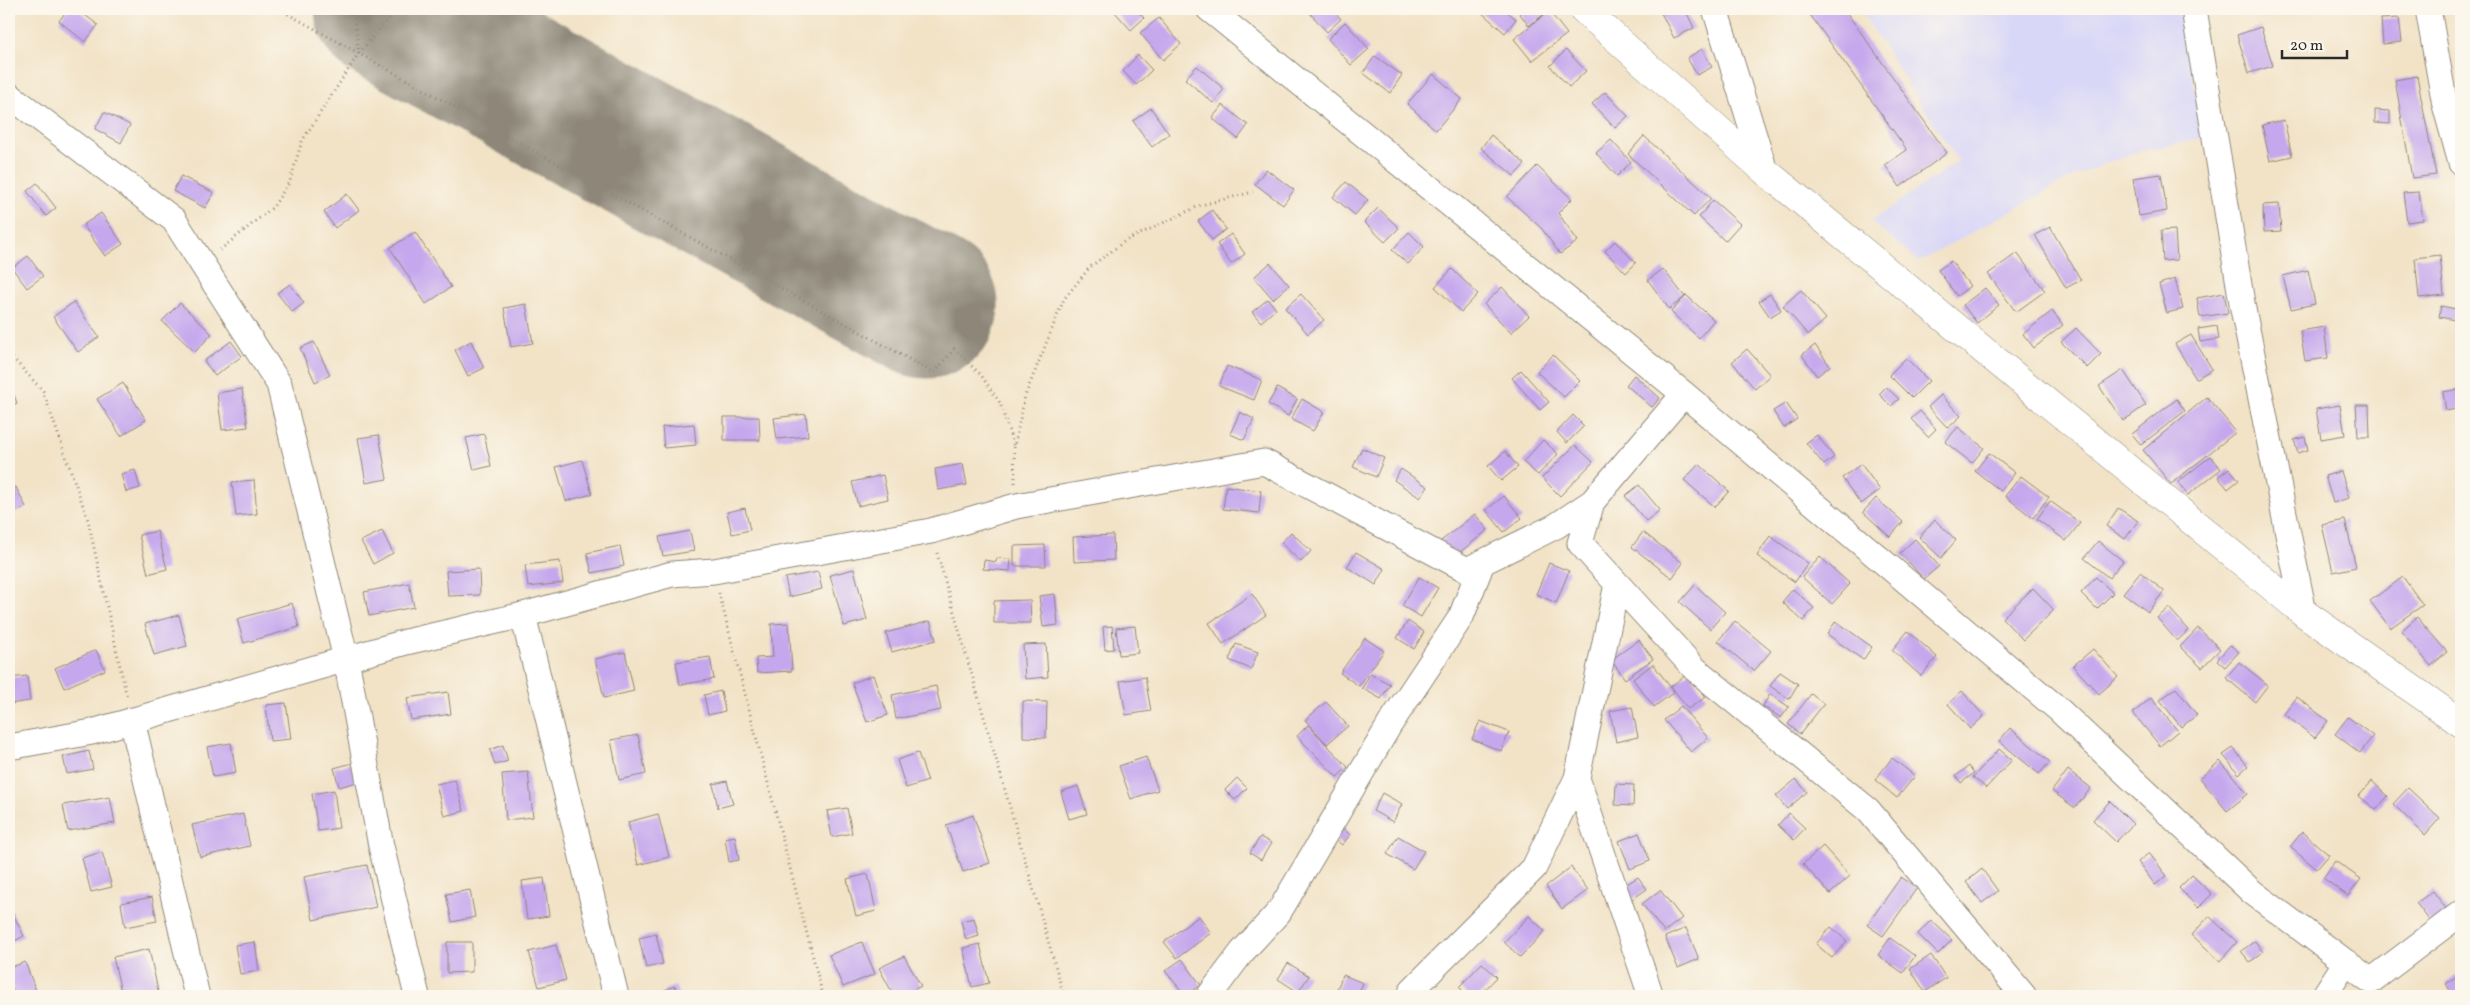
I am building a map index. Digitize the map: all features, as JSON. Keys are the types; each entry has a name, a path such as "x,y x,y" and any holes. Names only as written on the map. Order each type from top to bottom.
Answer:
{"main road":[{"path":"1583,9 1765,170 2304,613 2461,723"}],"street":[{"path":"1209,9 1684,394 2058,708 2252,892 2346,962 2376,989 2461,913"},
{"path":"1714,9 1765,170"},
{"path":"2194,9 2242,308 2304,613"},
{"path":"2428,9 2445,105 2461,163"},
{"path":"9,95 174,220 279,384 346,659 381,846 418,996"},
{"path":"9,747 92,732 406,642 523,615 672,574 714,571 931,531 1016,506 1264,462 1467,570 1556,526 1592,502 1684,394"},
{"path":"1592,502 1580,543 1695,669 1868,810 2024,996"},
{"path":"1209,996 1242,952 1280,912 1390,724 1461,617 1482,563"},
{"path":"1410,996 1412,990 1534,868 1577,778 1617,584"},
{"path":"523,615 616,996"},
{"path":"132,720 197,996"},
{"path":"1577,778 1651,996"},
{"path":"2324,996 2346,962"}],"path":[{"path":"279,9 934,373 954,349 981,375 1000,403 1014,448"},
{"path":"353,9 359,53"},
{"path":"201,262 244,232 273,207 290,181 302,141 359,53 397,9"},
{"path":"1016,506 1014,448 1025,396 1064,299 1090,267 1125,241 1201,205 1254,192"},
{"path":"9,354 43,391 88,520 132,720"},
{"path":"931,531 1064,996"},
{"path":"714,571 823,996"}],"shaded area":[{"path":"1860,9 2181,9 2203,138 2133,153 2072,177 1919,262 1871,221 1958,161"}],"building":[{"path":"68,9 77,9 98,25 85,42 59,21"},
{"path":"1117,9 1136,9 1144,18 1131,30 1114,11"},
{"path":"1310,9 1332,9 1341,19 1327,32 1308,11"},
{"path":"1486,9 1504,9 1516,19 1505,33 1482,13"},
{"path":"1547,9 1548,11 1529,26 1517,10"},
{"path":"1659,9 1685,9 1694,28 1674,38"},
{"path":"1806,9 1844,9 1947,153 1900,187 1885,165 1907,150"},
{"path":"1549,11 1567,34 1532,61 1514,39"},
{"path":"1159,18 1181,44 1163,60 1140,33"},
{"path":"2399,18 2402,42 2383,44 2381,19"},
{"path":"1345,22 1369,49 1351,65 1328,39"},
{"path":"2261,27 2273,66 2249,73 2237,35"},
{"path":"1702,49 1712,67 1697,75 1687,58"},
{"path":"1566,50 1586,71 1569,87 1550,66"},
{"path":"1138,55 1152,70 1136,85 1123,71"},
{"path":"1375,56 1402,75 1390,93 1363,73"},
{"path":"1197,66 1224,89 1213,103 1185,79"},
{"path":"1433,74 1462,99 1436,130 1407,104"},
{"path":"2417,76 2436,175 2412,178 2395,80"},
{"path":"1605,92 1628,116 1615,128 1592,104"},
{"path":"1223,105 1248,125 1238,139 1212,118"},
{"path":"1151,108 1169,134 1152,147 1133,121"},
{"path":"2375,110 2390,111 2390,124 2375,123"},
{"path":"104,112 130,125 121,143 95,129"},
{"path":"2284,120 2292,156 2270,161 2262,125"},
{"path":"1491,135 1525,164 1514,176 1481,148"},
{"path":"1644,136 1711,198 1694,216 1628,154"},
{"path":"1611,140 1631,162 1617,176 1596,153"},
{"path":"1537,166 1572,199 1558,213 1578,241 1560,254 1542,229 1507,197"},
{"path":"1266,169 1294,190 1283,205 1255,184"},
{"path":"2161,174 2167,211 2139,216 2133,178"},
{"path":"181,176 214,193 205,208 173,191"},
{"path":"1346,182 1368,200 1355,215 1333,197"},
{"path":"37,183 56,208 46,216 27,191"},
{"path":"2419,192 2423,220 2407,222 2403,193"},
{"path":"347,194 359,210 335,228 324,212"},
{"path":"1713,200 1740,224 1725,241 1699,217"},
{"path":"2279,204 2281,231 2264,232 2263,205"},
{"path":"1378,208 1399,228 1385,242 1364,222"},
{"path":"1212,210 1226,229 1212,240 1198,221"},
{"path":"101,213 123,244 105,256 83,225"},
{"path":"2050,227 2081,280 2066,288 2035,235"},
{"path":"2175,230 2177,260 2163,261 2161,231"},
{"path":"415,232 451,287 426,304 390,248"},
{"path":"1409,232 1424,247 1408,264 1392,250"},
{"path":"1231,234 1245,254 1231,264 1217,244"},
{"path":"1615,241 1636,263 1626,273 1605,251"},
{"path":"2017,253 2045,291 2016,312 1988,274"},
{"path":"2440,255 2444,295 2419,298 2415,258"},
{"path":"28,256 43,276 27,288 12,268"},
{"path":"1951,261 1970,286 1957,296 1938,270"},
{"path":"1270,263 1289,285 1273,299 1254,277"},
{"path":"1452,269 1478,294 1461,312 1435,287"},
{"path":"1663,269 1685,297 1669,309 1648,280"},
{"path":"2308,270 2315,304 2291,309 2283,276"},
{"path":"2175,279 2183,309 2167,313 2159,284"},
{"path":"290,284 304,303 292,312 277,293"},
{"path":"1502,287 1529,316 1511,333 1484,304"},
{"path":"1985,288 1999,305 1977,323 1963,305"},
{"path":"1801,290 1826,319 1808,335 1783,306"},
{"path":"2224,293 2228,313 2200,317 2197,298"},
{"path":"1301,294 1324,320 1308,334 1285,308"},
{"path":"1770,294 1781,310 1770,317 1759,301"},
{"path":"1686,295 1714,320 1699,338 1671,312"},
{"path":"1268,299 1276,309 1261,322 1252,312"},
{"path":"74,302 99,337 78,352 53,317"},
{"path":"180,303 212,334 195,352 162,321"},
{"path":"526,304 533,343 511,347 504,308"},
{"path":"2441,306 2461,310 2461,321 2439,317"},
{"path":"2052,311 2063,325 2034,348 2023,334"},
{"path":"2217,326 2219,339 2200,342 2198,329"},
{"path":"2324,327 2328,358 2305,361 2300,331"},
{"path":"2076,328 2101,354 2087,368 2061,342"},
{"path":"2191,335 2212,369 2196,379 2175,344"},
{"path":"231,341 242,356 215,376 204,361"},
{"path":"471,341 484,368 468,376 455,350"},
{"path":"314,342 330,375 315,382 300,348"},
{"path":"1815,345 1830,366 1817,376 1802,355"},
{"path":"1747,349 1770,375 1755,389 1732,362"},
{"path":"1553,355 1580,381 1564,397 1537,372"},
{"path":"1906,358 1929,381 1912,398 1889,375"},
{"path":"1227,366 1262,380 1254,400 1219,386"},
{"path":"1521,370 1549,402 1540,410 1512,378"},
{"path":"2123,370 2146,405 2123,421 2099,386"},
{"path":"1634,375 1660,398 1652,407 1626,385"},
{"path":"9,382 17,403 9,407"},
{"path":"123,383 146,420 121,436 97,399"},
{"path":"1886,387 1899,399 1891,406 1879,394"},
{"path":"1277,388 1297,399 1288,416 1268,404"},
{"path":"242,389 248,427 222,430 217,393"},
{"path":"2459,389 2461,408 2446,411 2443,392"},
{"path":"1941,395 1961,416 1948,428 1928,407"},
{"path":"2207,397 2236,432 2171,484 2143,450"},
{"path":"1302,399 1324,412 1313,431 1291,419"},
{"path":"2177,399 2185,411 2141,445 2132,434"},
{"path":"1786,403 1797,419 1784,428 1773,411"},
{"path":"2340,405 2345,435 2321,439 2316,409"},
{"path":"2356,405 2369,405 2370,437 2358,437"},
{"path":"1920,411 1936,429 1928,437 1911,419"},
{"path":"1240,412 1254,419 1244,440 1230,434"},
{"path":"806,414 808,436 777,439 774,418"},
{"path":"1573,415 1584,426 1567,443 1557,432"},
{"path":"724,417 759,417 760,440 724,440"},
{"path":"694,424 696,445 664,448 662,427"},
{"path":"1958,427 1984,448 1972,463 1945,442"},
{"path":"484,434 491,466 474,470 466,438"},
{"path":"379,435 387,479 366,483 358,438"},
{"path":"1817,435 1834,457 1824,465 1806,443"},
{"path":"2305,437 2308,450 2298,453 2294,440"},
{"path":"1543,440 1558,454 1538,475 1523,462"},
{"path":"1575,445 1593,462 1560,496 1542,478"},
{"path":"1362,448 1384,458 1376,477 1353,467"},
{"path":"1505,451 1518,467 1501,481 1488,466"},
{"path":"1989,453 2015,473 2001,491 1975,471"},
{"path":"2211,456 2221,469 2188,495 2178,482"},
{"path":"582,460 592,494 566,501 556,467"},
{"path":"963,464 967,485 938,490 935,469"},
{"path":"1699,464 1729,491 1715,507 1684,480"},
{"path":"1861,464 1880,490 1861,504 1842,478"},
{"path":"2229,468 2239,480 2228,489 2218,477"},
{"path":"1401,469 1428,487 1420,498 1394,480"},
{"path":"135,470 140,488 126,492 121,474"},
{"path":"2341,471 2349,498 2333,503 2325,476"},
{"path":"883,475 888,499 858,506 852,482"},
{"path":"2021,476 2049,497 2033,518 2005,496"},
{"path":"254,480 257,514 236,516 232,482"},
{"path":"1639,485 1660,510 1646,521 1625,496"},
{"path":"1226,486 1261,491 1259,513 1223,509"},
{"path":"16,487 26,507 16,512 9,499 9,491"},
{"path":"1504,496 1522,518 1504,532 1486,510"},
{"path":"1876,498 1903,522 1890,537 1863,512"},
{"path":"2050,501 2080,523 2066,541 2037,519"},
{"path":"745,508 750,530 732,534 727,512"},
{"path":"2118,508 2138,521 2125,539 2106,526"},
{"path":"1475,514 1488,530 1454,557 1441,541"},
{"path":"1935,520 1956,540 1941,558 1919,537"},
{"path":"2345,520 2356,567 2333,572 2322,525"},
{"path":"157,531 167,569 148,574 139,535"},
{"path":"382,531 393,553 373,564 361,541"},
{"path":"690,531 694,551 663,556 659,537"},
{"path":"1291,532 1311,551 1301,562 1281,543"},
{"path":"1643,532 1683,563 1672,578 1632,547"},
{"path":"1113,535 1114,560 1074,562 1073,537"},
{"path":"1770,536 1808,563 1795,582 1757,556"},
{"path":"1915,539 1939,566 1924,579 1900,553"},
{"path":"2098,541 2123,561 2109,578 2084,558"},
{"path":"1045,545 1046,566 1014,566 1014,546"},
{"path":"620,546 624,566 592,573 587,553"},
{"path":"1356,552 1385,569 1376,585 1347,567"},
{"path":"1820,557 1850,584 1832,604 1802,577"},
{"path":"997,558 1011,559 1010,571 983,569 984,560 996,562"},
{"path":"560,561 563,583 528,587 525,565"},
{"path":"1549,563 1569,571 1556,603 1536,594"},
{"path":"479,569 480,595 448,596 446,571"},
{"path":"854,569 867,620 844,626 830,575"},
{"path":"818,572 822,589 789,597 785,578"},
{"path":"2140,572 2164,591 2148,612 2123,593"},
{"path":"1419,577 1438,588 1421,617 1402,606"},
{"path":"2096,577 2113,593 2097,609 2081,593"},
{"path":"2403,577 2423,605 2390,628 2370,601"},
{"path":"409,583 414,607 369,616 364,592"},
{"path":"1695,585 1725,612 1710,629 1680,602"},
{"path":"2033,588 2054,610 2023,640 2002,618"},
{"path":"1793,589 1814,608 1803,621 1782,602"},
{"path":"1055,594 1058,625 1043,627 1039,596"},
{"path":"1252,594 1266,615 1223,644 1209,623"},
{"path":"1030,600 1031,623 994,623 994,601"},
{"path":"292,603 299,627 244,643 237,619"},
{"path":"2169,608 2189,630 2177,641 2157,618"},
{"path":"179,615 187,646 154,655 145,624"},
{"path":"2417,617 2447,652 2431,666 2401,631"},
{"path":"930,621 936,640 892,652 886,633"},
{"path":"1408,621 1424,632 1414,649 1397,638"},
{"path":"1735,621 1771,651 1754,671 1718,641"},
{"path":"1836,621 1872,647 1863,660 1827,634"},
{"path":"789,623 792,671 757,673 756,658 773,657 771,624"},
{"path":"1112,626 1114,649 1105,650 1103,627"},
{"path":"1135,626 1138,653 1119,655 1116,628"},
{"path":"2198,628 2220,649 2202,668 2180,647"},
{"path":"1908,631 1937,657 1921,676 1892,650"},
{"path":"1365,638 1384,651 1359,686 1340,673"},
{"path":"1639,640 1653,659 1625,679 1611,660"},
{"path":"1046,644 1048,677 1025,679 1023,645"},
{"path":"1236,644 1258,652 1251,669 1229,660"},
{"path":"2230,645 2239,652 2225,667 2217,660"},
{"path":"2093,649 2118,677 2099,694 2073,666"},
{"path":"96,650 105,670 64,688 55,668"},
{"path":"625,652 634,691 604,698 595,659"},
{"path":"710,657 714,679 680,685 676,662"},
{"path":"2239,662 2268,685 2255,702 2226,678"},
{"path":"1653,664 1674,692 1654,707 1633,679"},
{"path":"1780,672 1798,684 1789,699 1770,686"},
{"path":"1689,673 1706,697 1688,709 1671,686"},
{"path":"1370,674 1390,684 1381,699 1362,688"},
{"path":"873,675 888,715 867,722 852,683"},
{"path":"27,676 30,701 9,704 9,678"},
{"path":"1145,677 1151,711 1126,715 1120,681"},
{"path":"936,686 941,710 896,719 892,695"},
{"path":"2176,688 2197,715 2181,727 2160,700"},
{"path":"721,691 725,711 708,715 704,695"},
{"path":"1962,691 1984,716 1970,729 1948,704"},
{"path":"448,692 451,714 411,720 407,698"},
{"path":"1770,694 1789,707 1781,718 1763,706"},
{"path":"1811,694 1824,704 1800,734 1788,724"},
{"path":"2297,697 2328,721 2315,738 2284,714"},
{"path":"2151,698 2178,731 2160,746 2133,713"},
{"path":"1023,701 1047,702 1046,738 1023,737"},
{"path":"1326,702 1348,726 1327,744 1305,720"},
{"path":"286,703 291,739 270,741 266,705"},
{"path":"1681,706 1708,738 1691,752 1664,720"},
{"path":"1632,707 1638,737 1616,742 1610,711"},
{"path":"2348,717 2373,736 2360,753 2335,734"},
{"path":"1480,721 1509,732 1501,751 1472,739"},
{"path":"1308,725 1348,767 1337,777 1297,736"},
{"path":"2010,728 2050,762 2039,774 1999,741"},
{"path":"638,735 646,774 619,780 611,740"},
{"path":"231,743 236,773 213,777 207,747"},
{"path":"503,745 508,761 495,765 490,750"},
{"path":"2233,748 2248,766 2239,774 2223,755"},
{"path":"1999,749 2012,760 1986,788 1973,777"},
{"path":"89,751 93,769 67,774 63,757"},
{"path":"918,753 928,781 906,788 897,760"},
{"path":"1146,757 1158,790 1131,799 1119,766"},
{"path":"1892,758 1915,776 1897,798 1875,780"},
{"path":"2220,761 2248,794 2227,811 2200,778"},
{"path":"356,762 361,781 339,787 334,768"},
{"path":"1969,766 1974,773 1961,783 1956,776"},
{"path":"2068,770 2091,788 2075,808 2052,791"},
{"path":"528,772 533,817 506,820 502,774"},
{"path":"1237,778 1247,788 1235,800 1225,790"},
{"path":"1796,779 1807,792 1787,809 1776,796"},
{"path":"455,780 464,811 444,816 436,784"},
{"path":"727,781 733,804 718,808 713,784"},
{"path":"2372,781 2388,796 2376,810 2359,796"},
{"path":"1616,784 1634,785 1633,806 1615,805"},
{"path":"1078,786 1087,814 1069,819 1061,792"},
{"path":"2408,788 2440,818 2425,835 2393,804"},
{"path":"334,790 339,828 318,831 312,794"},
{"path":"1382,793 1402,804 1393,822 1373,811"},
{"path":"110,797 115,823 68,831 63,805"},
{"path":"2110,801 2133,824 2116,842 2093,820"},
{"path":"847,808 852,833 832,837 827,811"},
{"path":"1789,813 1805,828 1794,840 1778,825"},
{"path":"243,814 250,846 200,857 192,825"},
{"path":"658,814 669,857 638,865 628,822"},
{"path":"973,815 990,863 963,872 946,825"},
{"path":"1339,824 1350,835 1342,845 1330,834"},
{"path":"2302,832 2329,855 2317,869 2290,847"},
{"path":"1639,833 1650,861 1630,869 1619,841"},
{"path":"735,836 739,860 729,862 725,838"},
{"path":"1398,836 1424,851 1413,869 1387,854"},
{"path":"1260,837 1271,843 1261,860 1250,853"},
{"path":"1823,846 1850,876 1830,894 1803,864"},
{"path":"102,852 112,887 91,892 82,858"},
{"path":"2149,853 2167,876 2155,885 2138,862"},
{"path":"2335,861 2361,879 2348,896 2323,878"},
{"path":"367,865 376,907 313,920 304,877"},
{"path":"1571,867 1588,890 1562,909 1546,886"},
{"path":"1982,869 1998,891 1982,903 1966,882"},
{"path":"868,874 876,911 856,916 847,879"},
{"path":"2192,875 2212,894 2198,908 2179,888"},
{"path":"1638,877 1647,889 1628,902 1619,889"},
{"path":"1901,877 1917,888 1883,936 1867,925"},
{"path":"544,878 549,916 527,919 522,881"},
{"path":"470,890 475,917 452,922 446,894"},
{"path":"1660,890 1682,918 1664,932 1642,904"},
{"path":"2433,891 2452,917 2436,929 2416,903"},
{"path":"152,897 157,921 125,927 121,903"},
{"path":"9,906 24,936 9,944"},
{"path":"1199,916 1211,933 1177,958 1164,942"},
{"path":"1529,916 1545,931 1520,957 1504,942"},
{"path":"2209,916 2237,942 2220,961 2192,935"},
{"path":"974,918 979,936 966,940 961,921"},
{"path":"1931,920 1952,940 1938,954 1918,934"},
{"path":"1831,927 1847,941 1832,958 1816,944"},
{"path":"1686,928 1699,959 1678,968 1665,937"},
{"path":"656,934 663,964 646,968 639,938"},
{"path":"1890,938 1915,956 1903,973 1878,955"},
{"path":"2255,941 2263,952 2250,962 2241,951"},
{"path":"255,942 259,971 240,974 235,945"},
{"path":"447,942 472,942 472,972 447,973"},
{"path":"862,942 875,974 843,987 829,955"},
{"path":"980,944 989,983 972,987 963,948"},
{"path":"556,945 566,980 539,987 529,952"},
{"path":"149,949 159,996 122,996 113,957"},
{"path":"1931,955 1946,978 1925,992 1910,969"},
{"path":"904,956 921,986 901,996 894,996 879,968"},
{"path":"1182,959 1201,985 1186,996 1165,971"},
{"path":"25,962 38,996 15,996 9,981 9,968"},
{"path":"1288,963 1309,976 1298,992 1278,979"},
{"path":"1482,963 1497,977 1479,996 1468,996 1459,987"},
{"path":"2461,973 2461,996 2455,996 2446,984"},
{"path":"1343,975 1363,983 1357,996 1334,996"},
{"path":"675,986 679,994 666,996 664,990"}],"runway":[{"path":"387,9 926,306"}]}
